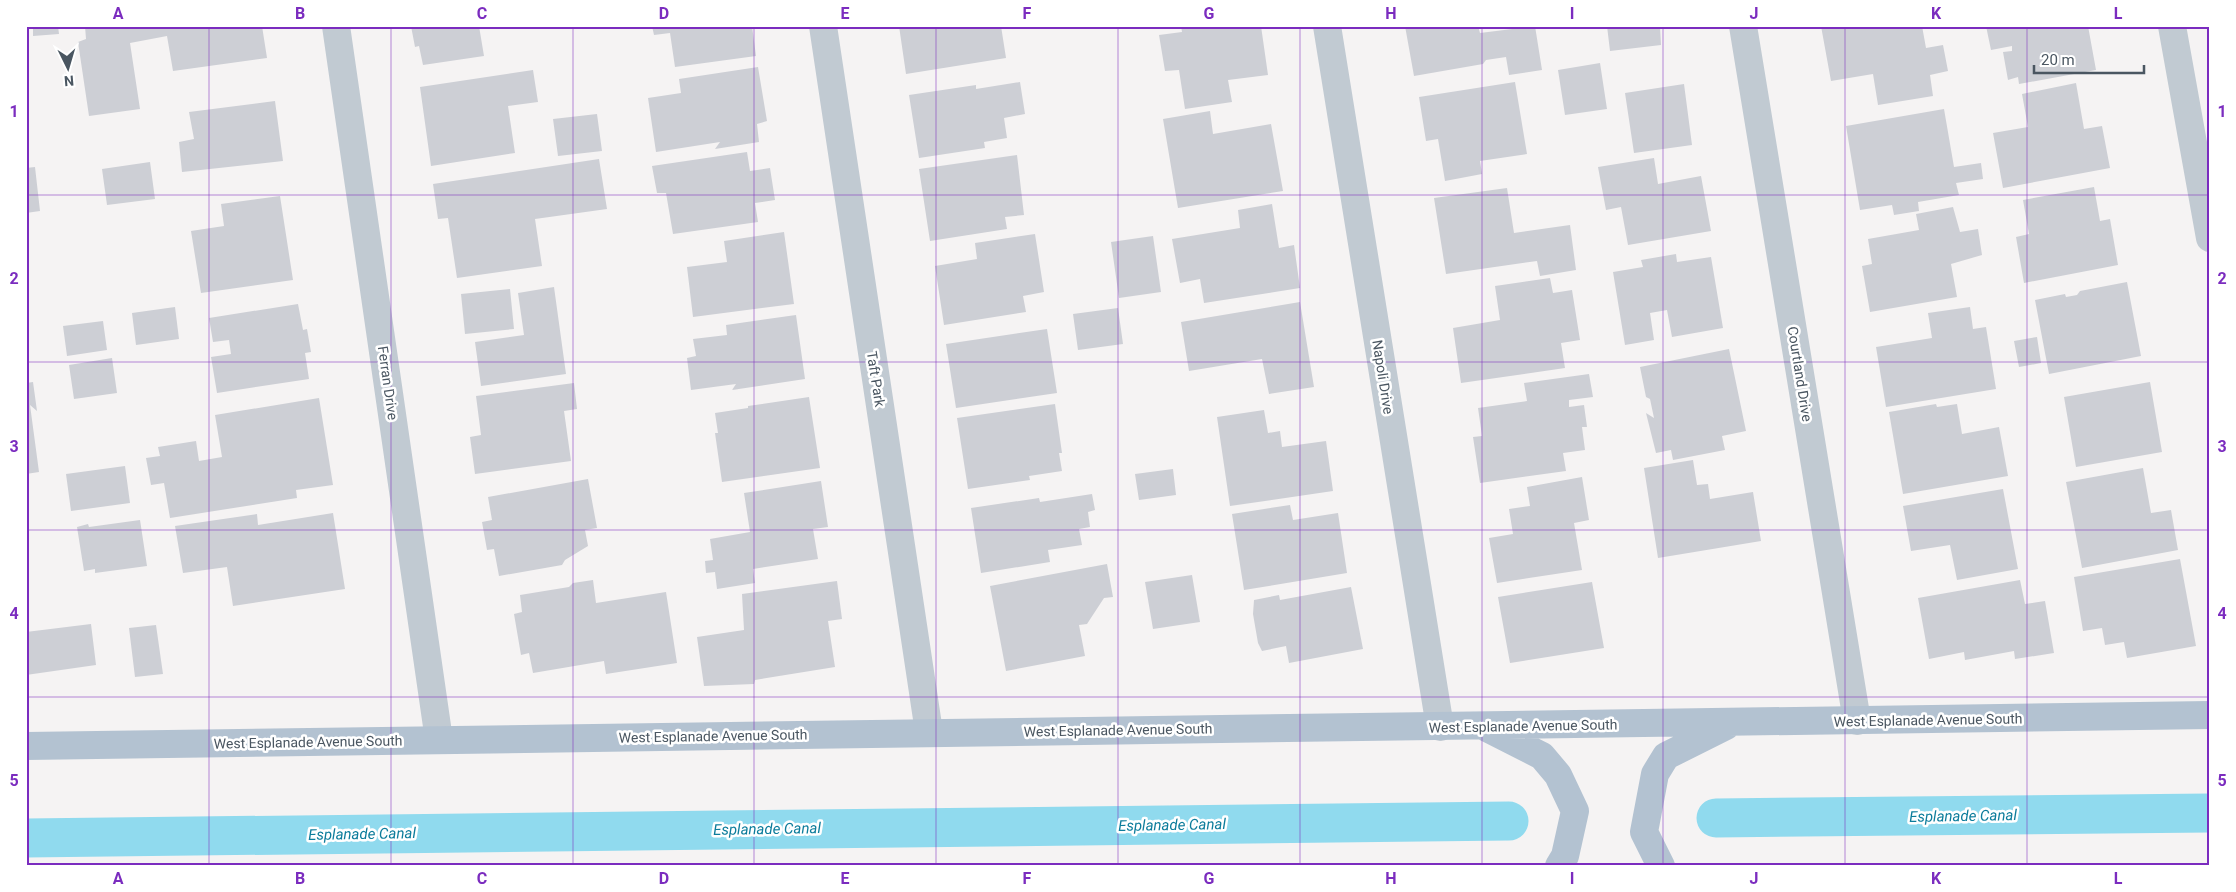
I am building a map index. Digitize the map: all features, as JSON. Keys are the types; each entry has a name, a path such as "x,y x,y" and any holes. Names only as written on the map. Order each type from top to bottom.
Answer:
{"main road":[{"name":"West Esplanade Avenue South","path":"26,746 929,732 1484,727 2210,715"},
{"path":"1661,866 1644,832 1655,774 1666,756 1732,723"},
{"path":"1484,727 1542,756 1558,775 1575,811 1565,856 1559,866"}],"street":[{"name":"Ferran Drive","path":"336,26 439,740"},
{"name":"Taft Park","path":"823,26 929,732"},
{"name":"Napoli Drive","path":"1327,26 1440,727"},
{"name":"Courtland Drive","path":"1744,26 1857,721"},
{"path":"2172,26 2199,115 2210,238"}],"building":[{"path":"33,26 58,26 59,34 33,36"},
{"path":"85,26 262,26 267,58 173,71 167,36 130,43 140,109 89,116 78,42 86,39"},
{"path":"411,26 479,26 484,56 423,65 419,46 415,47"},
{"path":"652,26 752,26 756,56 675,67 670,33 654,35"},
{"path":"899,26 1001,26 1006,58 906,74"},
{"path":"1181,26 1261,26 1268,75 1228,80 1232,102 1185,109 1179,70 1165,71 1159,35 1182,32"},
{"path":"1405,26 1478,26 1480,33 1535,26 1542,70 1509,75 1506,57 1486,60 1483,64 1414,76"},
{"path":"1607,26 1660,26 1661,45 1610,51"},
{"path":"1821,26 1922,26 1926,48 1943,45 1948,71 1930,75 1933,96 1878,105 1873,74 1831,81"},
{"path":"1986,26 2088,26 2096,70 2019,84 2018,77 2008,80 2003,52 2012,51 2012,46 1991,50"},
{"path":"1600,63 1607,109 1565,115 1558,70"},
{"path":"758,67 767,121 757,124 759,142 715,149 720,142 656,152 648,98 681,93 679,79"},
{"path":"533,70 538,102 508,106 515,153 431,166 420,87"},
{"path":"1020,82 1025,114 1004,118 1007,138 984,142 985,148 919,158 909,95 976,85 976,89"},
{"path":"1515,82 1527,154 1480,161 1482,174 1445,181 1438,139 1426,141 1419,97"},
{"path":"2076,83 2084,129 2102,126 2110,168 2003,188 1993,133 2028,127 2022,94"},
{"path":"1684,84 1692,145 1634,153 1625,93"},
{"path":"275,101 283,161 182,172 179,142 194,139 189,112"},
{"path":"1944,109 1954,167 1981,163 1983,179 1956,183 1959,195 1918,202 1919,211 1894,215 1892,205 1860,210 1846,126"},
{"path":"1210,111 1213,134 1271,124 1283,191 1178,208 1163,119"},
{"path":"597,114 602,151 558,156 553,119"},
{"path":"747,152 750,171 770,168 775,200 755,203 758,222 673,234 666,193 657,193 652,166"},
{"path":"1017,155 1024,215 1005,217 1007,229 930,241 919,169"},
{"path":"1654,158 1658,184 1701,176 1711,231 1628,245 1621,207 1606,210 1598,167"},
{"path":"599,159 607,209 535,219 542,266 457,278 448,218 438,219 433,184"},
{"path":"150,162 155,199 107,205 102,169"},
{"path":"35,167 40,211 26,213 26,168"},
{"path":"2094,187 2100,221 2110,219 2118,265 2024,283 2016,237 2029,234 2023,200"},
{"path":"1507,188 1514,233 1570,225 1576,270 1540,276 1537,261 1446,274 1434,198"},
{"path":"280,196 293,280 201,293 191,231 224,226 221,204"},
{"path":"1272,204 1279,248 1294,245 1300,288 1204,303 1200,279 1180,283 1172,239 1240,228 1238,210"},
{"path":"1953,207 1960,232 1978,229 1982,255 1951,264 1957,297 1870,312 1862,266 1872,264 1868,239 1919,230 1916,214"},
{"path":"784,232 794,304 693,317 687,267 727,262 724,241"},
{"path":"1035,234 1044,292 1023,296 1026,312 944,325 935,266 977,259 975,243"},
{"path":"1153,236 1161,292 1119,298 1111,242"},
{"path":"1676,254 1677,262 1711,257 1723,328 1672,337 1667,310 1650,313 1654,340 1625,345 1613,272 1643,267 1641,260"},
{"path":"1550,278 1553,293 1572,290 1580,340 1561,343 1565,368 1461,383 1453,328 1500,320 1495,286"},
{"path":"2127,282 2141,356 2049,374 2035,300 2065,294 2066,297 2077,295 2080,291"},
{"path":"554,287 566,374 481,386 475,342 524,335 518,293"},
{"path":"510,289 514,329 465,334 461,294"},
{"path":"1300,302 1314,387 1269,394 1262,359 1189,371 1181,322"},
{"path":"298,304 303,330 307,329 311,352 305,353 309,379 217,393 211,357 231,354 229,340 213,342 209,318"},
{"path":"175,307 179,339 136,345 132,313"},
{"path":"1970,307 1973,329 1986,327 1996,389 1886,407 1876,347 1932,338 1928,313"},
{"path":"1118,308 1123,344 1078,350 1073,314"},
{"path":"796,315 805,379 732,390 736,384 691,390 687,358 696,356 693,339 727,335 726,325"},
{"path":"103,321 107,350 67,356 63,326"},
{"path":"1047,329 1057,393 956,408 946,344"},
{"path":"2037,337 2041,363 2019,367 2014,341"},
{"path":"1729,349 1746,431 1722,436 1725,450 1673,460 1671,450 1656,453 1646,413 1654,418 1650,399 1646,397 1640,367"},
{"path":"112,358 117,393 74,399 69,365"},
{"path":"1589,374 1593,397 1569,400 1569,407 1584,405 1587,427 1582,427 1585,450 1563,453 1566,471 1480,483 1473,437 1482,436 1478,408 1527,401 1524,383"},
{"path":"33,382 37,411 30,405 39,472 26,474 26,383"},
{"path":"2150,382 2162,452 2076,467 2064,397"},
{"path":"574,383 577,409 564,411 571,461 475,474 470,437 481,435 476,396"},
{"path":"809,397 820,468 722,482 715,433 718,433 715,413"},
{"path":"319,398 333,485 296,490 297,498 170,518 164,483 151,485 146,458 160,456 158,447 196,441 199,461 222,457 215,415"},
{"path":"1055,404 1062,453 1059,453 1062,471 1029,476 1030,480 968,489 957,418"},
{"path":"1936,404 1937,407 1957,404 1962,434 1999,427 2008,476 1903,494 1889,412"},
{"path":"1264,410 1268,433 1280,431 1282,447 1326,441 1333,491 1230,506 1217,417"},
{"path":"1693,460 1697,485 1708,484 1710,499 1753,492 1761,541 1658,558 1644,468"},
{"path":"125,466 130,503 71,511 66,474"},
{"path":"2143,468 2151,513 2171,510 2178,550 2082,568 2066,482"},
{"path":"1173,469 1176,495 1139,500 1135,474"},
{"path":"1582,477 1589,520 1574,523 1582,570 1497,583 1489,538 1513,534 1509,509 1530,506 1527,487"},
{"path":"588,479 597,528 585,530 588,546 565,560 562,565 499,576 494,549 487,550 482,522 492,520 488,497"},
{"path":"821,481 828,527 813,529 818,559 753,569 755,583 717,589 715,572 706,573 705,561 713,560 710,539 750,532 744,493"},
{"path":"2003,489 2018,569 1957,580 1950,545 1911,551 1903,506"},
{"path":"1092,494 1095,510 1088,512 1090,527 1079,529 1082,545 1048,550 1050,562 981,573 971,508 1039,498 1040,502"},
{"path":"1290,505 1293,520 1338,513 1347,573 1244,590 1232,514"},
{"path":"333,513 345,589 233,606 227,567 183,573 175,526 257,514 258,525"},
{"path":"140,520 147,566 95,573 95,569 84,571 77,527 88,524 89,527"},
{"path":"2180,559 2196,646 2127,658 2124,642 2105,645 2102,628 2083,631 2074,577"},
{"path":"1107,564 1113,597 1104,598 1087,624 1079,625 1085,656 1006,671 990,586"},
{"path":"1192,575 1200,622 1153,629 1145,582"},
{"path":"593,580 596,603 666,592 677,663 606,674 604,661 533,673 529,653 521,655 514,614 522,612 520,595 569,587 573,583"},
{"path":"2020,580 2025,604 2045,601 2054,653 2015,659 2014,651 1965,660 1964,652 1929,659 1918,598"},
{"path":"837,581 842,619 828,621 835,667 755,680 754,684 704,686 697,637 744,630 742,594"},
{"path":"1592,582 1604,648 1510,663 1498,597"},
{"path":"1351,587 1363,649 1289,663 1286,646 1262,651 1258,643 1253,614 1254,600 1279,595 1280,600"},
{"path":"91,624 96,665 26,675 26,632"},
{"path":"156,625 163,674 135,677 129,628"}],"waterway":[{"name":"Esplanade Canal","path":"1716,818 2210,813"},
{"name":"Esplanade Canal","path":"26,838 1509,821"}]}
